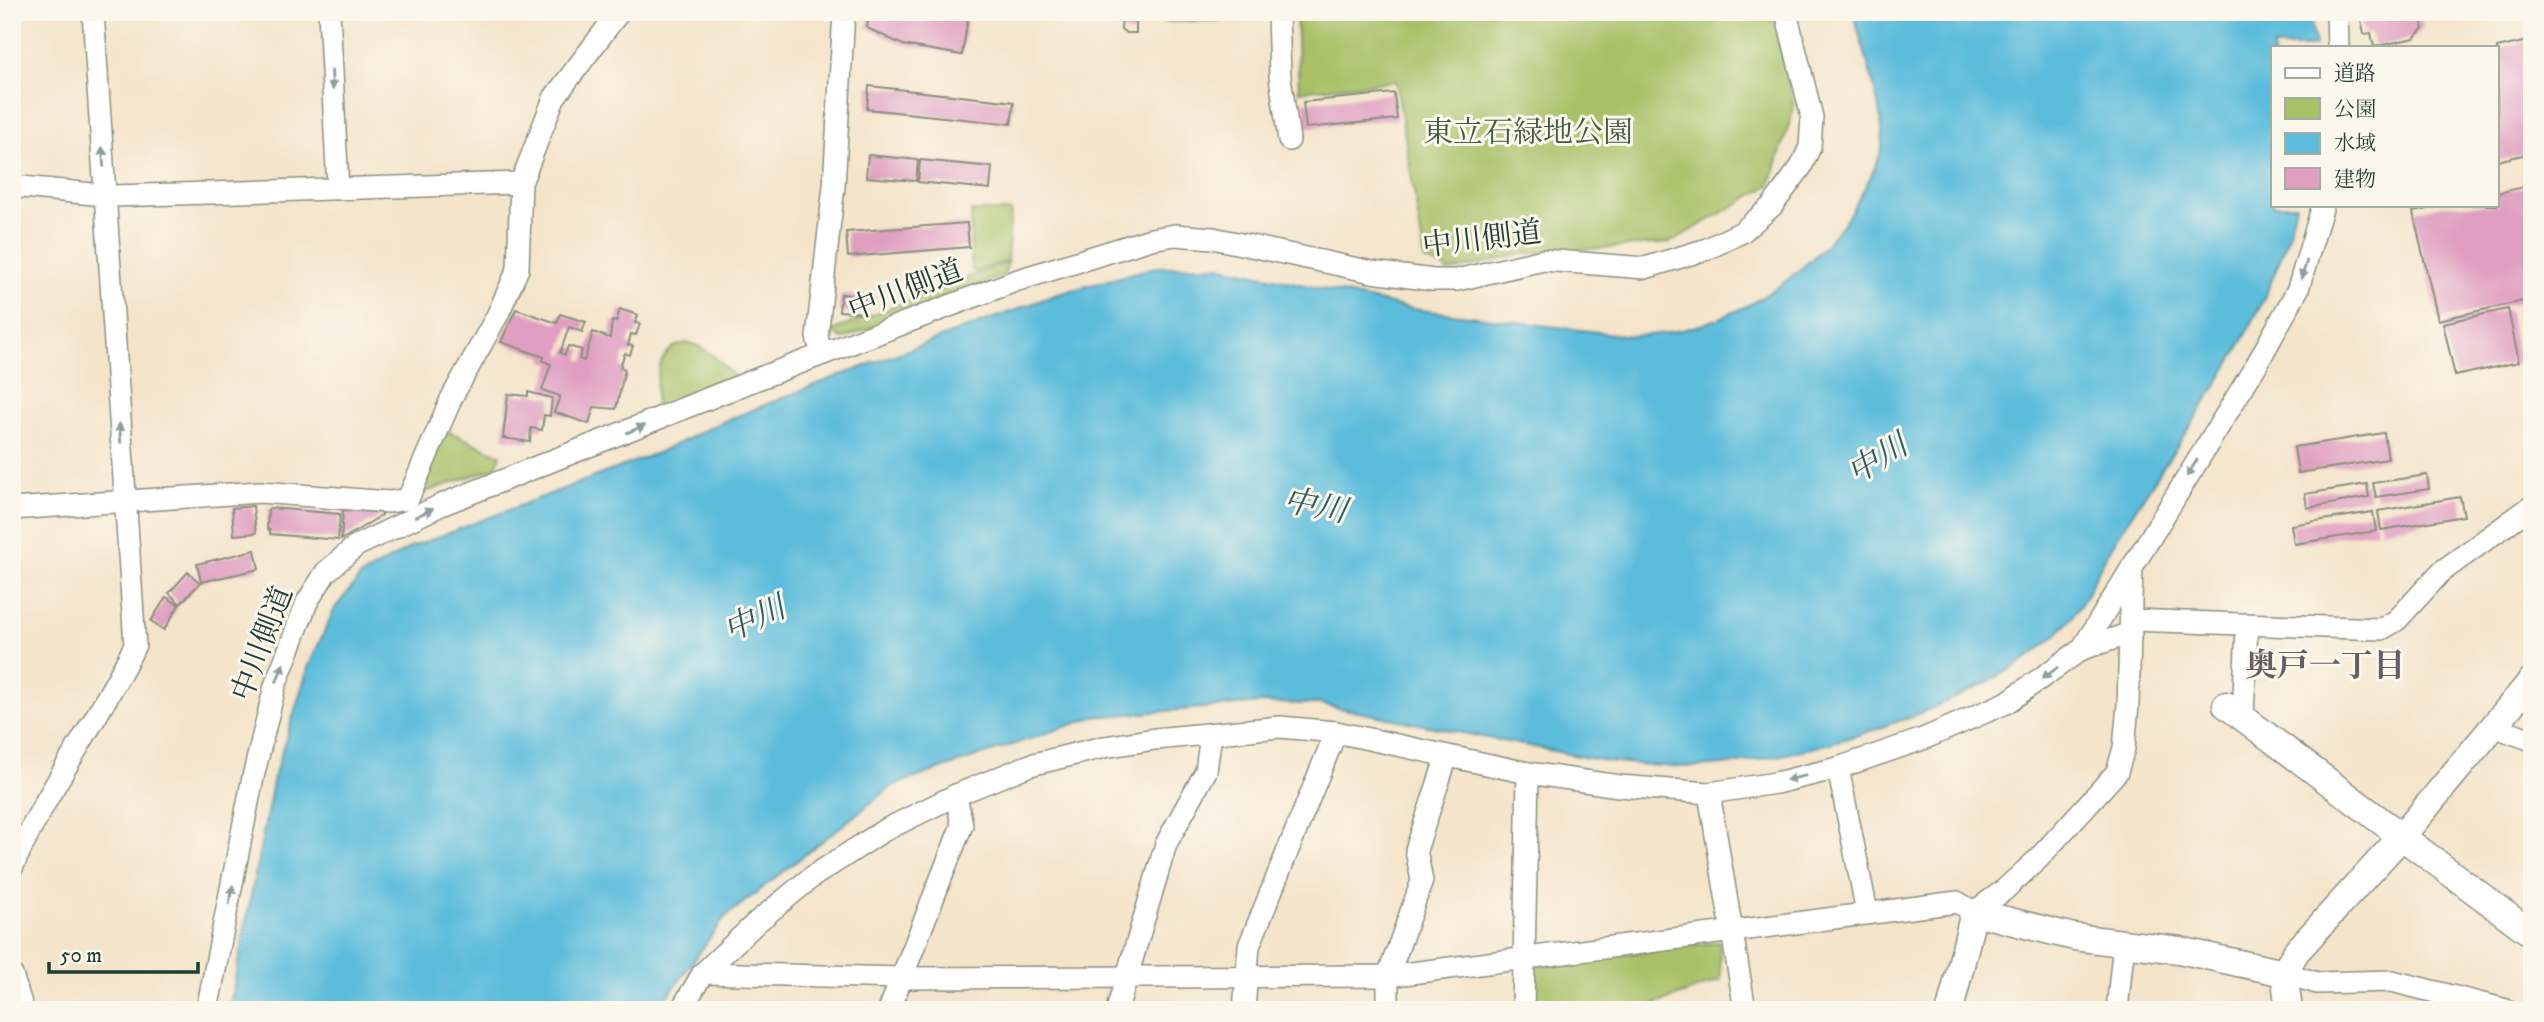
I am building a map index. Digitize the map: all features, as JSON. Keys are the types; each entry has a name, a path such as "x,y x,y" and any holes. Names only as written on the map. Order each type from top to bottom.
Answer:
{"street":[{"path":"12,868 34,819 106,704 135,645 93,12"},
{"path":"329,12 338,189"},
{"path":"12,509 260,492 389,502 408,499 452,397 518,269 520,183 554,98 619,12"},
{"path":"822,354 817,337 835,186 844,12"},
{"path":"1278,12 1280,77 1289,140"},
{"name":"中川側道","path":"208,1010 253,777 275,686 307,602 326,572 356,546 441,505 822,354 1062,265 1121,246 1175,235 1213,238 1372,272 1433,280 1457,279 1543,260 1653,267 1707,249 1742,232 1772,206 1801,167 1810,147 1812,117 1786,12"},
{"path":"2337,12 2338,46"},
{"path":"12,186 105,195 520,183"},
{"path":"2082,649 2257,364 2298,289 2323,206"},
{"path":"681,1010 703,973 812,877 883,831 956,795 1030,765 1155,738 1280,727 1336,732 1528,773 1619,786 1709,793 1776,782 1838,768 1923,738 2006,703 2082,649 2131,626 2247,625 2382,629 2398,620 2441,572 2532,506"},
{"path":"1950,1010 1974,912 2003,891 2038,859 2117,772 2124,748 2132,565"},
{"path":"2247,625 2235,711 2532,934"},
{"path":"2288,1010 2284,973 2300,948 2403,835 2532,680"},
{"path":"2493,726 2532,740"},
{"path":"1244,1010 1249,946 1336,732"},
{"path":"1116,1010 1166,844 1206,771 1212,734"},
{"path":"1388,1010 1388,976 1422,881 1416,850 1447,756"},
{"path":"1838,768 1867,912"},
{"path":"1523,1010 1528,773"},
{"path":"1709,793 1745,1010"},
{"path":"889,1010 962,825 956,795"},
{"path":"703,973 903,978 1126,979 1388,976 1957,902 1974,912 2074,937 2179,950 2318,983 2392,981 2442,1002 2507,1010"},
{"path":"2117,1010 2124,942"},
{"path":"12,975 23,1010"}],"green space":[{"path":"1161,12 1257,12 1257,19 1161,22"},
{"name":"東立石緑地公園","path":"1296,12 1773,12 1794,108 1770,185 1669,243 1522,254 1447,272 1446,268 1425,261 1396,81 1299,91"},
{"path":"971,211 1011,211 1007,260 975,272 971,268"},
{"path":"1008,262 1004,275 842,339 831,331"},
{"path":"688,343 709,353 738,380 655,414 657,380 663,359 668,351"},
{"path":"445,430 501,455 495,468 417,495"},
{"path":"1719,942 1721,980 1640,1010 1530,1010 1530,967"}],"water":[{"name":"中川","path":"1853,12 2310,12 2315,46 2271,46 2271,206 2296,206 2287,239 2261,305 2227,368 2114,544 2076,613 2041,648 2004,673 1960,696 1863,733 1770,757 1696,767 1593,759 1319,704 1263,703 1094,717 894,785 725,917 658,1010 229,1010 274,777 309,665 335,608 361,576 409,548 662,451 722,422 833,378 1055,295 1155,267 1219,266 1413,309 1630,336 1665,333 1700,325 1734,312 1766,295 1822,249 1845,221 1874,170 1882,147 1880,117"}],"building":[{"path":"869,12 969,12 962,55 903,45 867,28"},
{"path":"1122,12 1136,12 1136,33 1126,33 1121,29"},
{"path":"2359,12 2420,12 2423,28 2414,38 2374,46 2371,33 2364,34"},
{"path":"2532,40 2532,153 2498,161 2498,48"},
{"path":"869,86 1014,102 1011,124 867,109"},
{"path":"1394,93 1397,119 1306,128 1303,102"},
{"path":"868,155 918,160 916,181 866,177"},
{"path":"920,160 992,167 990,189 918,182"},
{"path":"2532,185 2532,299 2438,320 2413,212 2440,206 2498,206 2498,193"},
{"path":"967,223 969,247 848,257 846,232"},
{"path":"841,294 865,297 863,313 839,311"},
{"path":"516,309 557,323 560,314 586,322 582,332 569,327 560,353 565,355 568,346 582,350 579,359 584,361 593,332 610,338 612,321 616,322 620,309 638,315 635,323 640,324 636,335 631,334 628,345 633,346 630,355 625,353 620,367 625,369 616,409 594,407 589,424 554,412 560,396 542,390 551,364 543,361 544,357 501,342"},
{"path":"2508,309 2519,362 2455,376 2443,323"},
{"path":"528,392 552,398 550,416 544,415 542,430 531,428 530,442 503,438 508,394 528,396"},
{"path":"2384,433 2388,459 2298,473 2294,447"},
{"path":"2427,475 2429,489 2376,497 2373,483"},
{"path":"2367,484 2369,497 2307,508 2305,494"},
{"path":"2460,497 2464,516 2381,530 2378,511"},
{"path":"253,506 256,533 234,535 232,508"},
{"path":"271,508 340,514 338,540 270,534 267,529 268,510"},
{"path":"343,510 382,512 382,515 341,540"},
{"path":"2373,512 2376,531 2294,544 2291,525"},
{"path":"255,550 259,569 201,582 197,564"},
{"path":"188,572 200,583 180,604 169,593"},
{"path":"166,597 179,605 164,630 151,621"}],"district":[{"name":"奥戸一丁目","path":"2325,667"}]}
